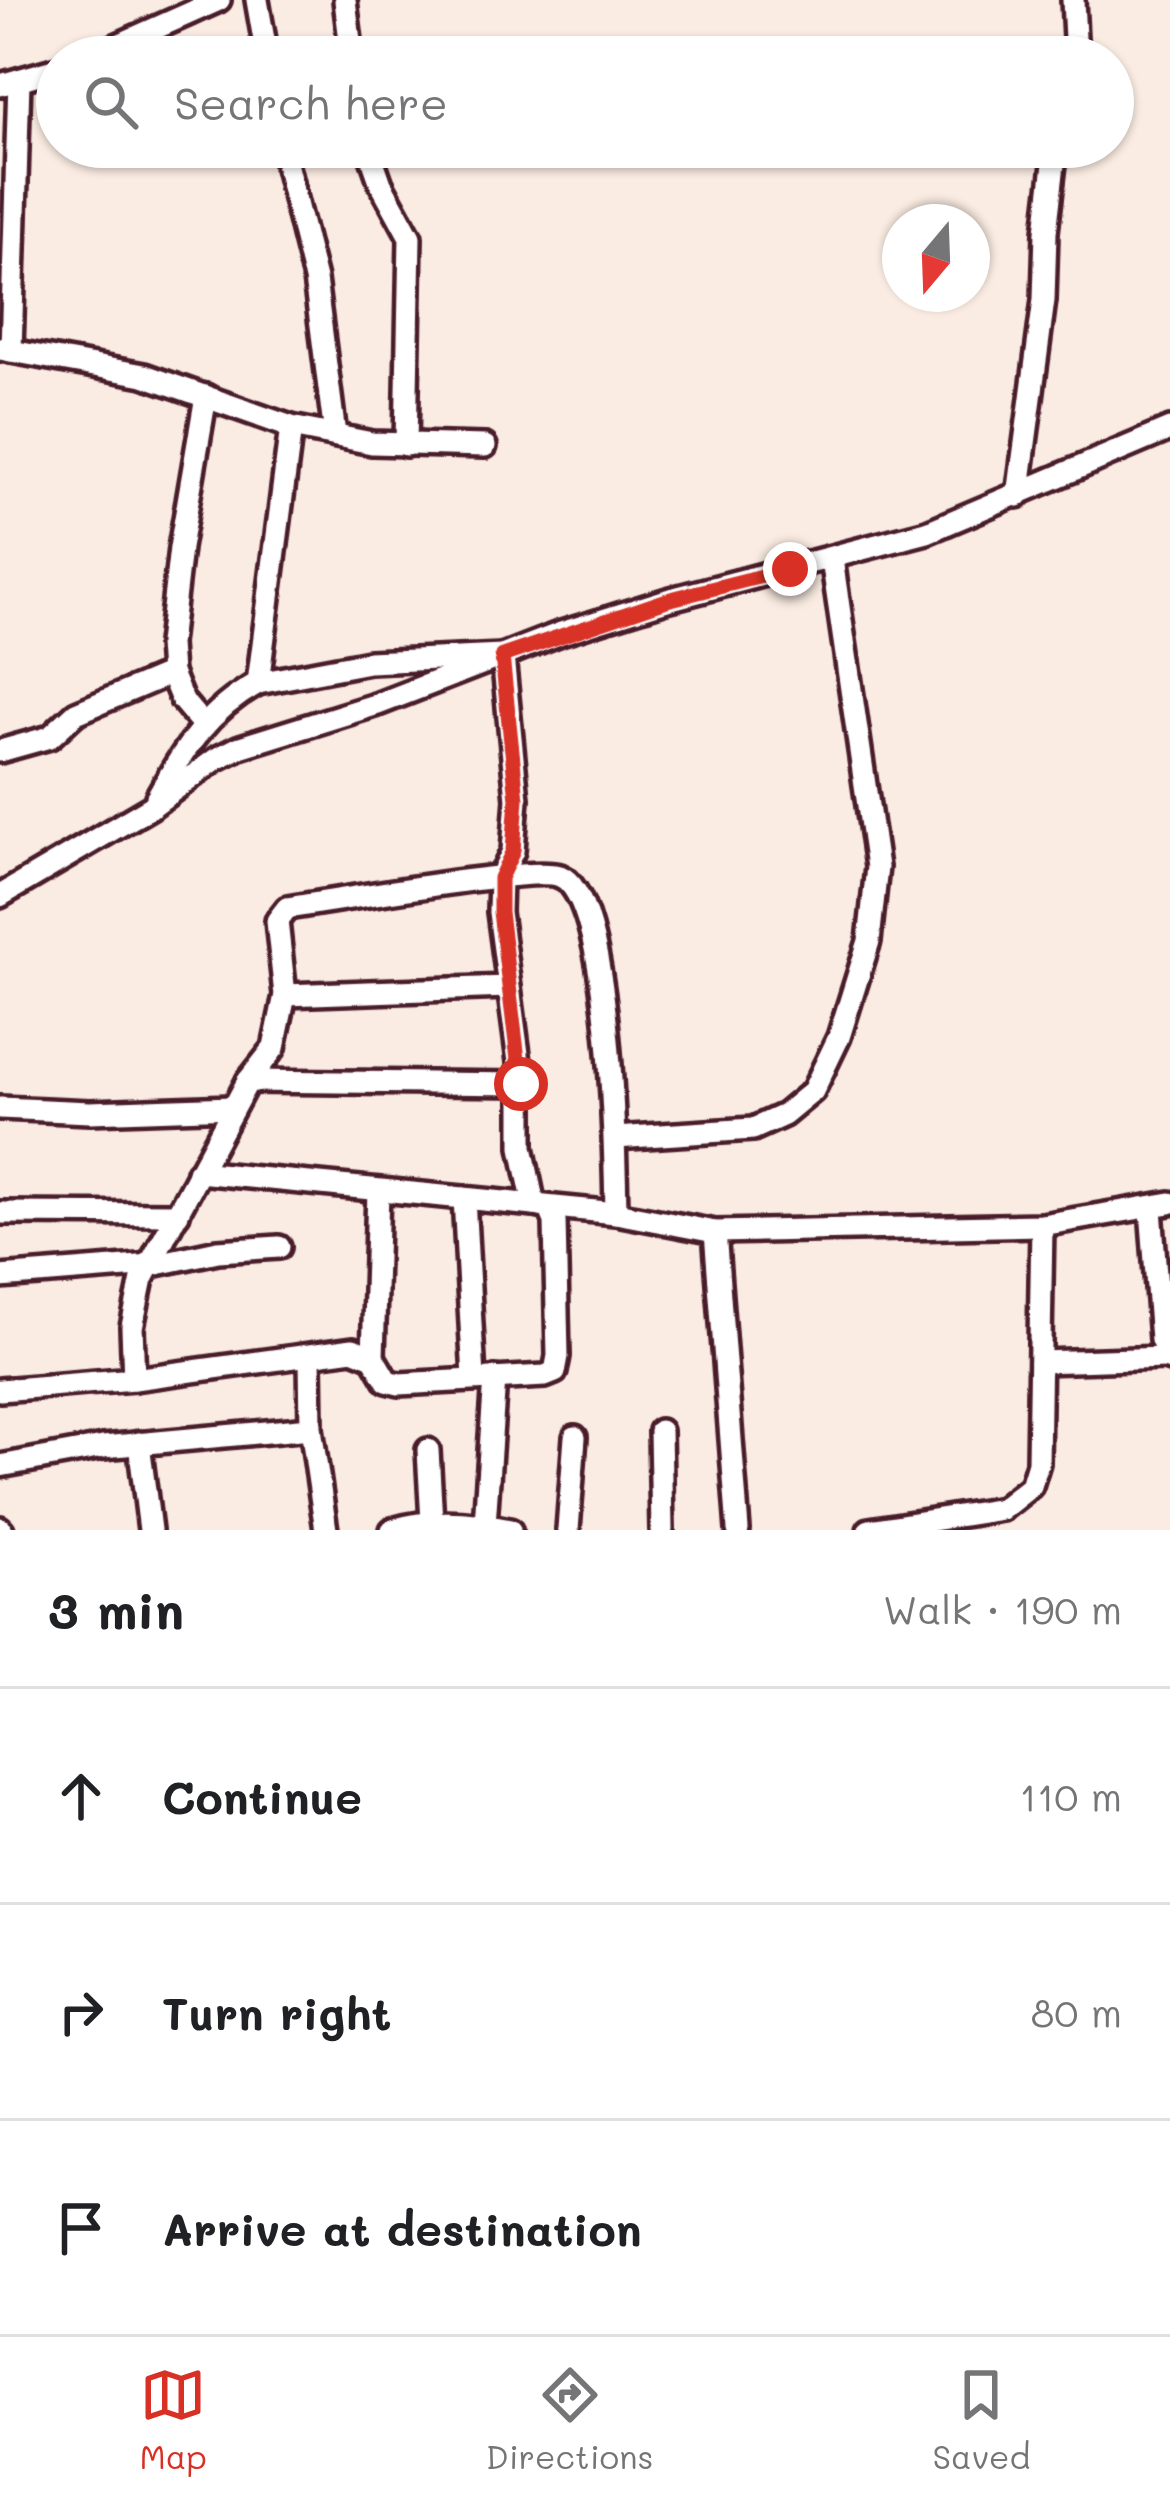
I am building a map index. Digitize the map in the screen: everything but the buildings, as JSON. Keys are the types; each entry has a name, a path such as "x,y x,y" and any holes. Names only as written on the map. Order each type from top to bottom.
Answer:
{"street":[{"path":"138,36 219,0"},
{"path":"257,0 263,36"},
{"path":"345,0 349,36"},
{"path":"1073,0 1075,36"},
{"path":"10,82 6,350 144,375 291,427 406,446 485,446"},
{"path":"287,168 314,279 334,435"},
{"path":"375,168 410,237 406,446"},
{"path":"1018,496 1045,300 1054,168"},
{"path":"204,726 182,700 171,674 169,644 206,396"},
{"path":"259,683 291,427"},
{"path":"0,896 151,807 239,747 378,704 667,600 927,532 1170,429"},
{"path":"615,1138 753,1129 769,1122 813,1091 839,1037 868,940 877,867 832,559"},
{"path":"151,807 204,726 226,701 259,683 369,662 502,656"},
{"path":"502,656 517,799 513,851 500,878 502,948 521,1084 522,1147 534,1205"},
{"path":"0,751 50,737 76,713 171,674"},
{"path":"134,1379 135,1308 142,1279 233,1107 274,1048 285,995 277,921 287,908 500,878 549,873 565,877 576,889 593,934 602,978 616,1213"},
{"path":"285,995 508,987"},
{"path":"248,1081 521,1084"},
{"path":"0,1108 90,1112 233,1107"},
{"path":"198,1172 616,1213 715,1232 1042,1225 1160,1206 1161,1340 1168,1359 1040,1362"},
{"path":"378,1191 373,1357 387,1382 555,1372 555,1220 548,1207 534,1205"},
{"path":"464,1198 484,1378 485,1524"},
{"path":"0,1213 178,1214"},
{"path":"869,1530 1002,1509 1031,1486 1038,1463 1042,1225"},
{"path":"715,1232 738,1530"},
{"path":"0,1277 152,1265 218,1251 279,1247"},
{"path":"0,1390 134,1379 353,1349 373,1357"},
{"path":"310,1358 311,1428 326,1530"},
{"path":"0,1466 139,1443 311,1428"},
{"path":"660,1431 662,1530"},
{"path":"568,1530 575,1437"},
{"path":"139,1443 150,1530"},
{"path":"428,1450 432,1522"},
{"path":"392,1530 432,1522 510,1530"}],"route":[{"path":"521,1084 500,912 500,878 513,851 517,799 502,656 667,600 790,569"}]}
